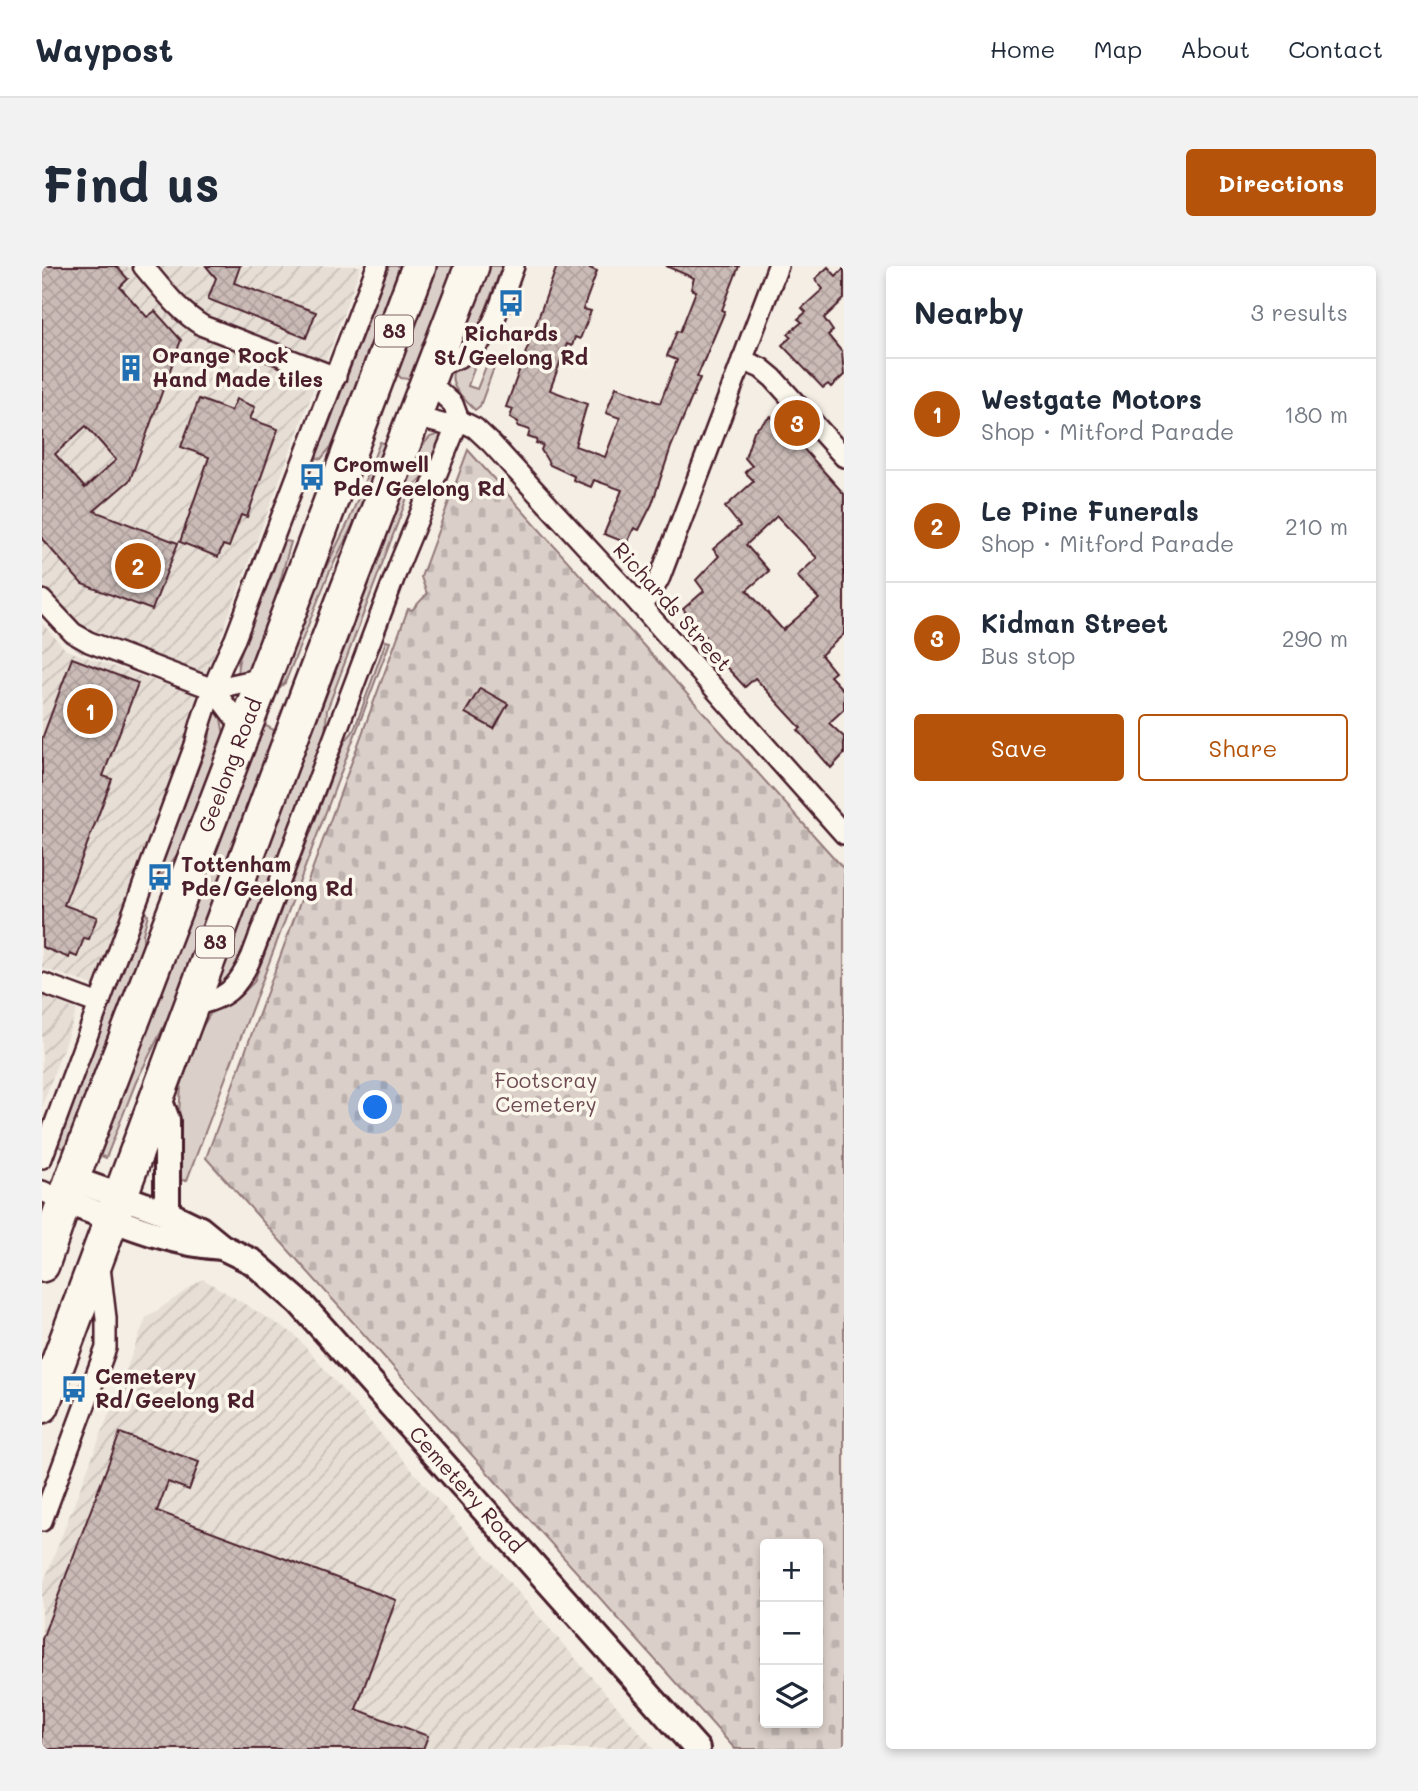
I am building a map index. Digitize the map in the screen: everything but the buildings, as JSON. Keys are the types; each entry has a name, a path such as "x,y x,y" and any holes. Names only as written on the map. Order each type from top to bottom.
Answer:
{"highway":[{"name":"Geelong Road","path":"42,1265 60,1190 253,704 419,266"},
{"name":"83","path":"42,1406 310,687 472,266"},
{"path":"370,397 431,374"},
{"path":"370,397 415,417"},
{"path":"253,704 267,710 310,687"}],"street":[{"path":"143,266 192,319 203,326 335,377"},
{"name":"Geelong Road","path":"42,1158 195,745 202,718 235,639 377,266"},
{"path":"431,374 461,357 480,342 489,330 513,266"},
{"path":"640,605 651,594 660,577 778,266"},
{"path":"742,360 761,368 773,378 844,457"},
{"name":"Richards Street","path":"431,374 453,404 459,420 475,428 491,443 844,834"},
{"path":"415,417 446,425 459,420"},
{"path":"191,1006 212,1002 232,991 241,981 401,560 459,420"},
{"path":"42,600 73,633 89,642 253,704"},
{"path":"213,689 253,704"},
{"path":"42,983 99,1004"},
{"path":"158,1096 167,1120 167,1213"},
{"name":"Cemetery Road","path":"60,1190 116,1208 199,1246 222,1247"},
{"name":"Cemetery Road","path":"116,1208 167,1213 200,1228 222,1247 253,1262 300,1303 697,1749"},
{"path":"42,1521 106,1348 106,1318 98,1256"}],"shaded area":[{"path":"42,266 127,266 188,331 316,383 206,676 74,622 42,584"},
{"path":"157,266 361,266 325,363 196,310"},
{"path":"42,623 66,650 207,699 93,985 42,968"},
{"path":"42,996 77,1010 42,1106"},
{"path":"203,1279 294,1334 654,1749 42,1749 42,1587 146,1318"}],"green space":[{"path":"389,266 402,266 335,442 321,459 314,457 326,432"},
{"path":"436,266 454,266 413,375 408,379 401,378 397,374 398,365"},
{"path":"489,266 502,266 480,325 463,348 458,348"},
{"path":"489,359 496,362 480,406 475,410 455,387 452,375 454,369 469,362 474,368 468,386 477,389"},
{"path":"442,433 428,472 410,490 327,710 325,735 236,970 220,990 216,986 420,448 430,437"},
{"path":"380,442 387,444 368,494 329,573 285,683 275,691 311,597 349,521"},
{"name":"Footscray Cemetery","path":"468,450 844,869 844,1749 735,1749 206,1158 408,609 412,610 427,594 421,577"},
{"path":"281,540 291,542 268,625 247,672 238,675 240,655 274,568"},
{"path":"386,641 390,642 187,1180 174,1181 181,1086 198,1034 212,1011 240,996 254,982 345,741 357,722"},
{"path":"215,710 221,719 224,735 181,849 162,875 155,872 176,827 209,741"},
{"path":"266,726 274,730 272,743 176,1002 136,1082 106,1158 99,1155 102,1146 261,728"},
{"path":"140,911 148,914 143,934 143,950 65,1149 58,1146 61,1132 134,938"}],"place":[{"name":"Richards St/Geelong Rd","path":"511,303"},
{"name":"Orange Rock Hand Made tiles","path":"131,368"},
{"name":"Kidman Street","path":"797,423"},
{"name":"Cromwell Pde/Geelong Rd","path":"312,477"},
{"name":"Le Pine Funerals","path":"138,566"},
{"name":"Westgate Motors","path":"90,711"},
{"name":"Tottenham Pde/Geelong Rd","path":"160,877"},
{"name":"Cemetery Rd/Geelong Rd","path":"74,1389"}]}
